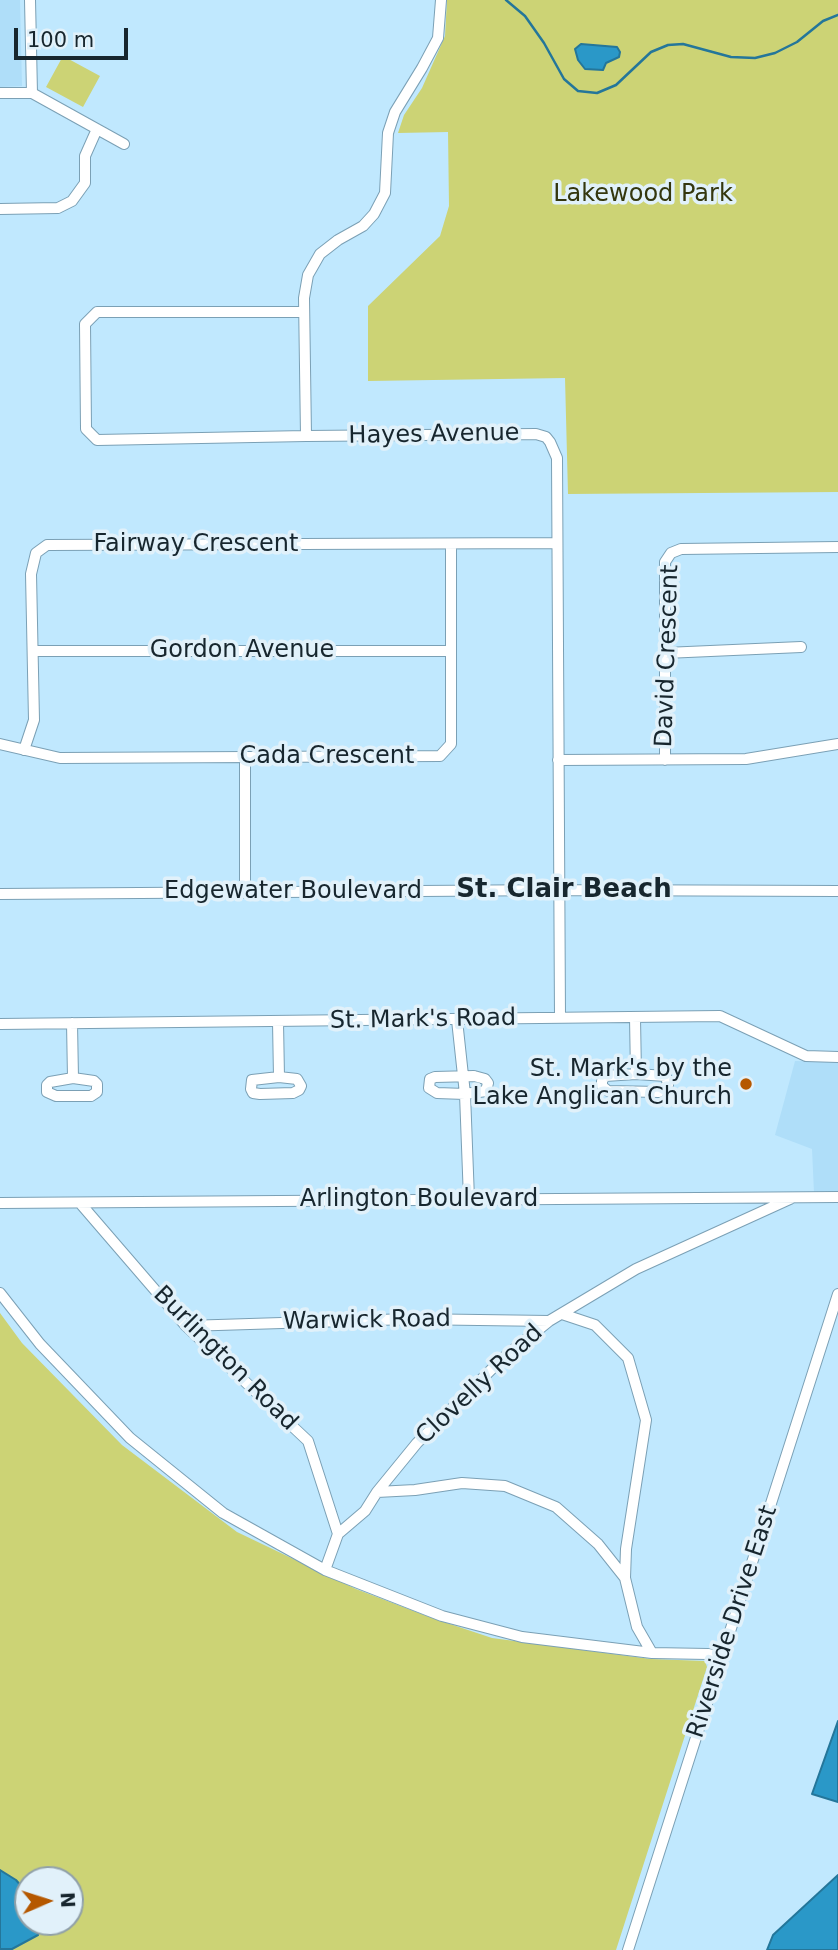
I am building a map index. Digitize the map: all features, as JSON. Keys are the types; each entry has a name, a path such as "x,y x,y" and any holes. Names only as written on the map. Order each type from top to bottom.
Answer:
{"street":[{"path":"30,0 32,93"},
{"path":"304,312 97,312 85,324 86,429 97,439 306,436 304,312 308,275 320,254 363,226 374,214 385,194 388,133 395,112 438,38 441,0"},
{"path":"0,93 32,93 124,144"},
{"path":"0,209 58,208 72,201 85,183 85,156 97,129"},
{"name":"Hayes Avenue","path":"306,436 536,434 551,442 556,458 560,1018"},
{"name":"Fairway Crescent","path":"24,750 34,720 32,574 36,553 47,545 557,543"},
{"name":"Cada Crescent","path":"0,744 60,758 440,757 451,744 451,545"},
{"name":"David Crescent","path":"665,760 665,562 671,553 681,549 838,547"},
{"path":"665,653 801,648"},
{"name":"Gordon Avenue","path":"33,651 451,651"},
{"path":"558,761 746,759 838,744"},
{"path":"245,758 245,893"},
{"name":"Edgewater Boulevard","path":"0,894 838,891"},
{"name":"St. Mark's Road","path":"0,1024 720,1016 806,1055 838,1057"},
{"path":"635,1018 636,1074"},
{"path":"457,1020 465,1094 469,1199"},
{"path":"278,1022 279,1077"},
{"path":"72,1023 73,1078"},
{"path":"636,1074 663,1075 668,1078 668,1085 659,1092 608,1091 602,1086 606,1076 636,1074"},
{"path":"480,1077 488,1083 486,1091 465,1094 437,1093 429,1088 430,1079 480,1077"},
{"name":"Clovelly Road","path":"325,1570 338,1534 365,1511 417,1443 502,1359 549,1321 636,1269 796,1196"},
{"name":"Arlington Boulevard","path":"0,1203 838,1197"},
{"name":"Burlington Road","path":"80,1203 186,1326 308,1441 338,1534"},
{"path":"0,1293 40,1344 130,1438 223,1513 325,1570 442,1616 522,1637 652,1653 712,1654 722,1657"},
{"name":"Riverside Drive East","path":"628,1950 838,1294"},
{"path":"562,1314 595,1325 628,1358 646,1420 626,1549 625,1578 637,1627 652,1653"},
{"name":"Warwick Road","path":"186,1326 409,1319 549,1321"},
{"path":"377,1492 462,1483 505,1486 556,1507 598,1544 625,1578"},
{"path":"604,1553 626,1549"}],"shaded area":[{"path":"0,0 20,0 22,86 0,87"},
{"path":"795,1061 838,1062 838,1191 814,1193 812,1149 775,1135"}],"green space":[{"name":"Lakewood Park","path":"447,0 838,0 838,492 568,494 565,378 368,381 368,306 440,236 449,206 448,132 398,133 404,115 422,88 445,36"},
{"path":"63,56 100,76 83,107 46,87"},
{"path":"0,1313 22,1343 122,1445 237,1532 356,1589 492,1638 651,1659 705,1661 707,1667 616,1950 0,1950"}],"water":[{"path":"581,44 617,47 619,57 606,63 603,70 585,69 578,60 575,49"},
{"path":"838,1721 838,1802 812,1794"},
{"path":"0,1870 14,1879 14,1936 36,1936 12,1949 0,1949"},
{"path":"838,1875 838,1950 767,1950 773,1935"}],"waterway":[{"path":"506,0 525,16 564,79 578,91 597,93 616,85 651,52 668,45 683,44 731,57 755,58 775,53 797,42 823,21 838,15"}],"place":[{"name":"St. Mark's by the Lake Anglican Church","path":"746,1084"}],"district":[{"name":"St. Clair Beach","path":"564,890"}]}
